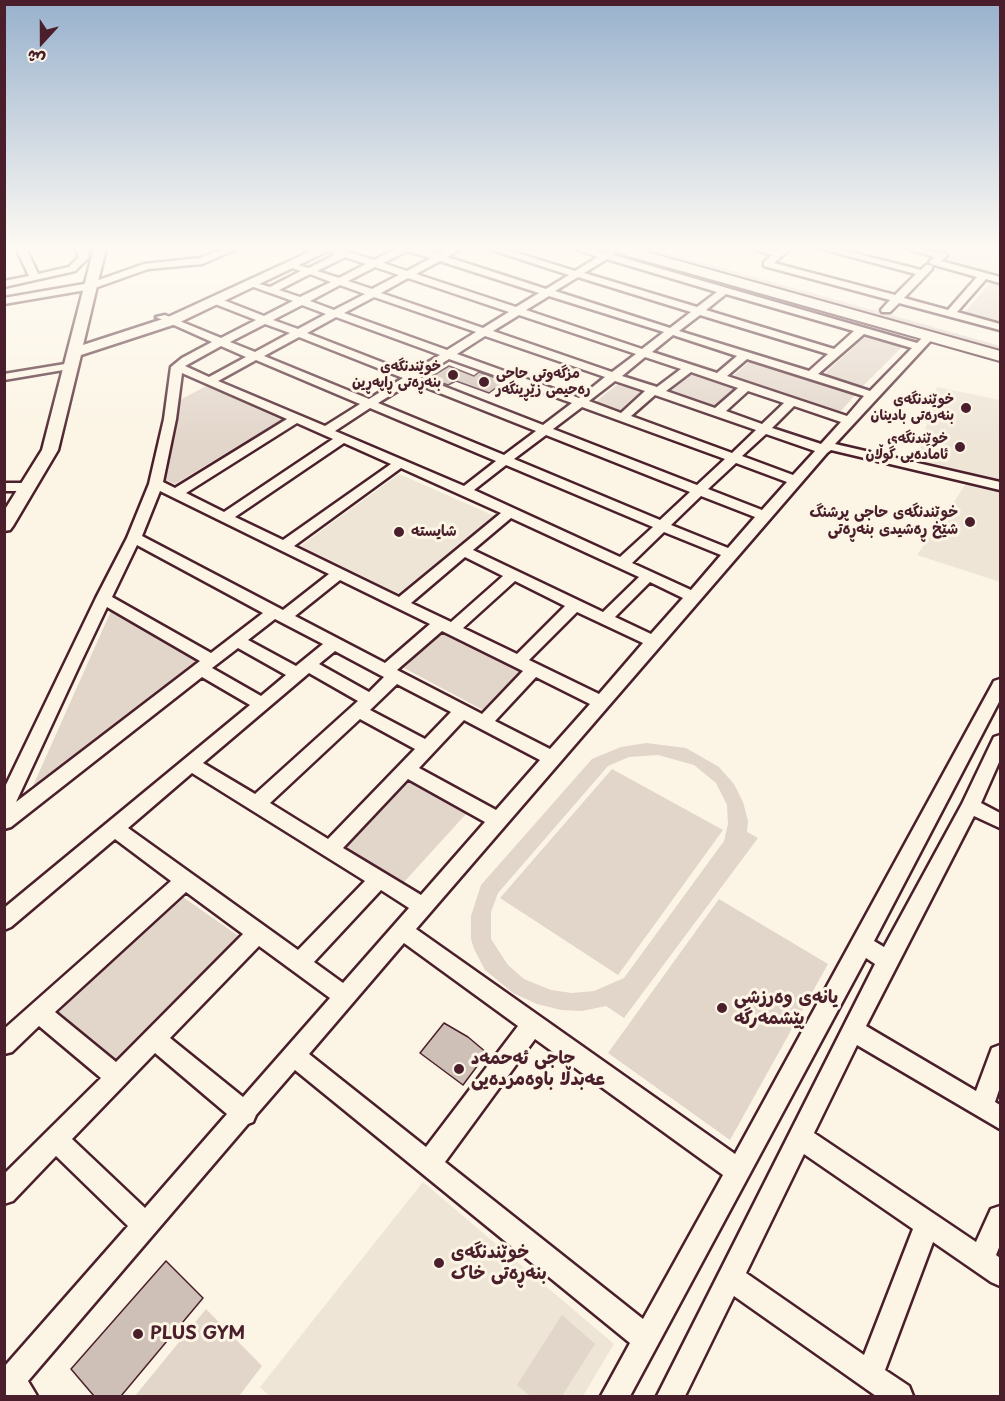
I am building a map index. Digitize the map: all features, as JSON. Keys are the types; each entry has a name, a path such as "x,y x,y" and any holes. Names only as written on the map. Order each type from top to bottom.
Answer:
{"highway":[{"path":"826,313 924,342 1000,356"},
{"path":"929,313 1000,342"}],"main road":[{"path":"4,526 50,450 85,313"},
{"path":"166,319 177,313"},
{"path":"73,359 180,313"}],"street":[{"path":"247,313 764,516"},
{"path":"177,367 277,313"},
{"path":"209,381 333,313"},
{"path":"335,313 798,481"},
{"path":"429,313 826,448 1000,486"},
{"path":"326,431 514,313"},
{"path":"525,313 850,421"},
{"path":"616,313 872,395"},
{"path":"465,491 695,313"},
{"path":"706,313 837,352"},
{"path":"803,313 862,330 924,342"},
{"path":"963,313 1000,327"},
{"path":"166,319 730,554"},
{"path":"810,375 862,330"},
{"path":"13,1389 146,1226 601,702 872,395 924,342"},
{"path":"719,377 745,355"},
{"path":"4,377 73,359"},
{"path":"4,385 73,359"},
{"path":"177,367 465,491 693,597"},
{"path":"4,809 103,598 134,538 156,484 170,420 177,367"},
{"path":"623,417 689,368"},
{"path":"718,412 746,387"},
{"path":"622,563 792,402"},
{"path":"177,493 296,418"},
{"path":"226,517 343,438"},
{"path":"284,546 400,463"},
{"path":"156,484 601,702"},
{"path":"4,487 28,487"},
{"path":"401,603 510,512"},
{"path":"134,538 553,759"},
{"path":"463,551 654,642"},
{"path":"4,822 237,640 340,573"},
{"path":"257,804 364,706 391,673 513,575"},
{"path":"605,619 648,576"},
{"path":"103,598 262,704"},
{"path":"484,722 575,604"},
{"path":"237,640 302,670 364,706 427,748"},
{"path":"4,921 334,643"},
{"path":"615,1396 997,697"},
{"path":"330,849 462,711"},
{"path":"671,1396 888,960 970,806 1000,742"},
{"path":"191,764 424,907"},
{"path":"406,769 499,821"},
{"path":"970,806 1000,821"},
{"path":"114,828 345,997"},
{"path":"299,963 379,879"},
{"path":"4,1044 184,881"},
{"path":"403,931 738,1171"},
{"path":"4,1192 258,933"},
{"path":"862,945 888,960"},
{"path":"39,1012 117,1077"},
{"path":"428,1165 534,1024"},
{"path":"854,1031 991,1113 1000,1056"},
{"path":"155,1039 245,1114"},
{"path":"294,1056 646,1339"},
{"path":"800,1138 991,1267 1000,1218"},
{"path":"56,1140 146,1226"},
{"path":"870,1375 927,1224"},
{"path":"731,1278 899,1396"}],"shaded area":[{"path":"867,313 885,313 916,322 1000,346 1000,351"},
{"path":"970,313 1000,313 1000,322"},
{"path":"866,336 902,347 861,388 823,375"},
{"path":"751,360 857,393 840,412 732,377"},
{"path":"693,373 737,388 715,407 671,391"},
{"path":"619,383 644,392 620,412 594,403"},
{"path":"206,386 283,419 175,484 165,480 180,400"},
{"name":"خوێندنگەی ئامادەیی گوڵان","path":"937,387 1000,400 1000,481 916,462"},
{"name":"شایستە","path":"399,474 497,517 403,596 299,547"},
{"name":"خوێندنگەی حاجی پرشنگ شێخ ڕەشیدی بنەڕەتی","path":"968,481 1000,489 1000,582 917,555"},
{"path":"111,611 202,663 28,797"},
{"path":"443,630 521,670 483,710 404,668"},
{"path":"646,743 686,748 719,767 734,784 743,802 748,821 747,832 758,838 624,1018 606,1006 582,1011 561,1010 537,1004 513,993 485,970 471,939 471,916 481,885 592,759 621,747","holes":["658,755 694,765 716,783 727,805 728,824 724,841 624,978 594,991 572,993 551,990 524,979 508,965 491,939 491,912 498,893 608,766 629,757"]},
{"path":"612,769 723,830 618,975 500,898"},
{"path":"407,779 466,814 404,882 346,847"},
{"path":"180,895 240,937 116,1064 53,1012"},
{"name":"یانەی وەرزشی پێشمەرگە","path":"719,899 828,964 730,1140 608,1053"},
{"name":"خوێندنگەی بنەڕەتی خاک","path":"423,1182 614,1344 583,1396 269,1396 260,1387"},
{"path":"206,1309 262,1366 239,1396 135,1396"},
{"path":"562,1315 595,1344 562,1396 530,1396 517,1385"}],"building":[{"path":"449,366 474,376 479,372 505,381 489,393 456,381 448,385 429,378"},
{"name":"حاجی ئەحمەد عەبدڵا باوەمردەیی","path":"444,1023 468,1037 487,1053 463,1085 420,1053"},
{"name":"PLUS GYM","path":"166,1261 203,1298 121,1396 94,1396 71,1369"}],"place":[{"name":"خوێندنگەی بنەڕەتی ڕاپەڕین","path":"453,375"},
{"name":"مزگەوتی حاجی رەحیمی زێڕینگەر","path":"484,382"},
{"name":"خوێندنگەی بنەرەتی بادینان","path":"966,408"},
{"name":"خوێندنگەی ئامادەیی گوڵان","path":"960,447"},
{"name":"خوێندنگەی حاجی پرشنگ شێخ ڕەشیدی بنەڕەتی","path":"970,522"},
{"name":"شایستە","path":"399,532"},
{"name":"یانەی وەرزشی پێشمەرگە","path":"722,1008"},
{"name":"حاجی ئەحمەد عەبدڵا باوەمردەیی","path":"459,1069"},
{"name":"خوێندنگەی بنەڕەتی خاک","path":"439,1263"},
{"name":"PLUS GYM","path":"138,1334"}]}
